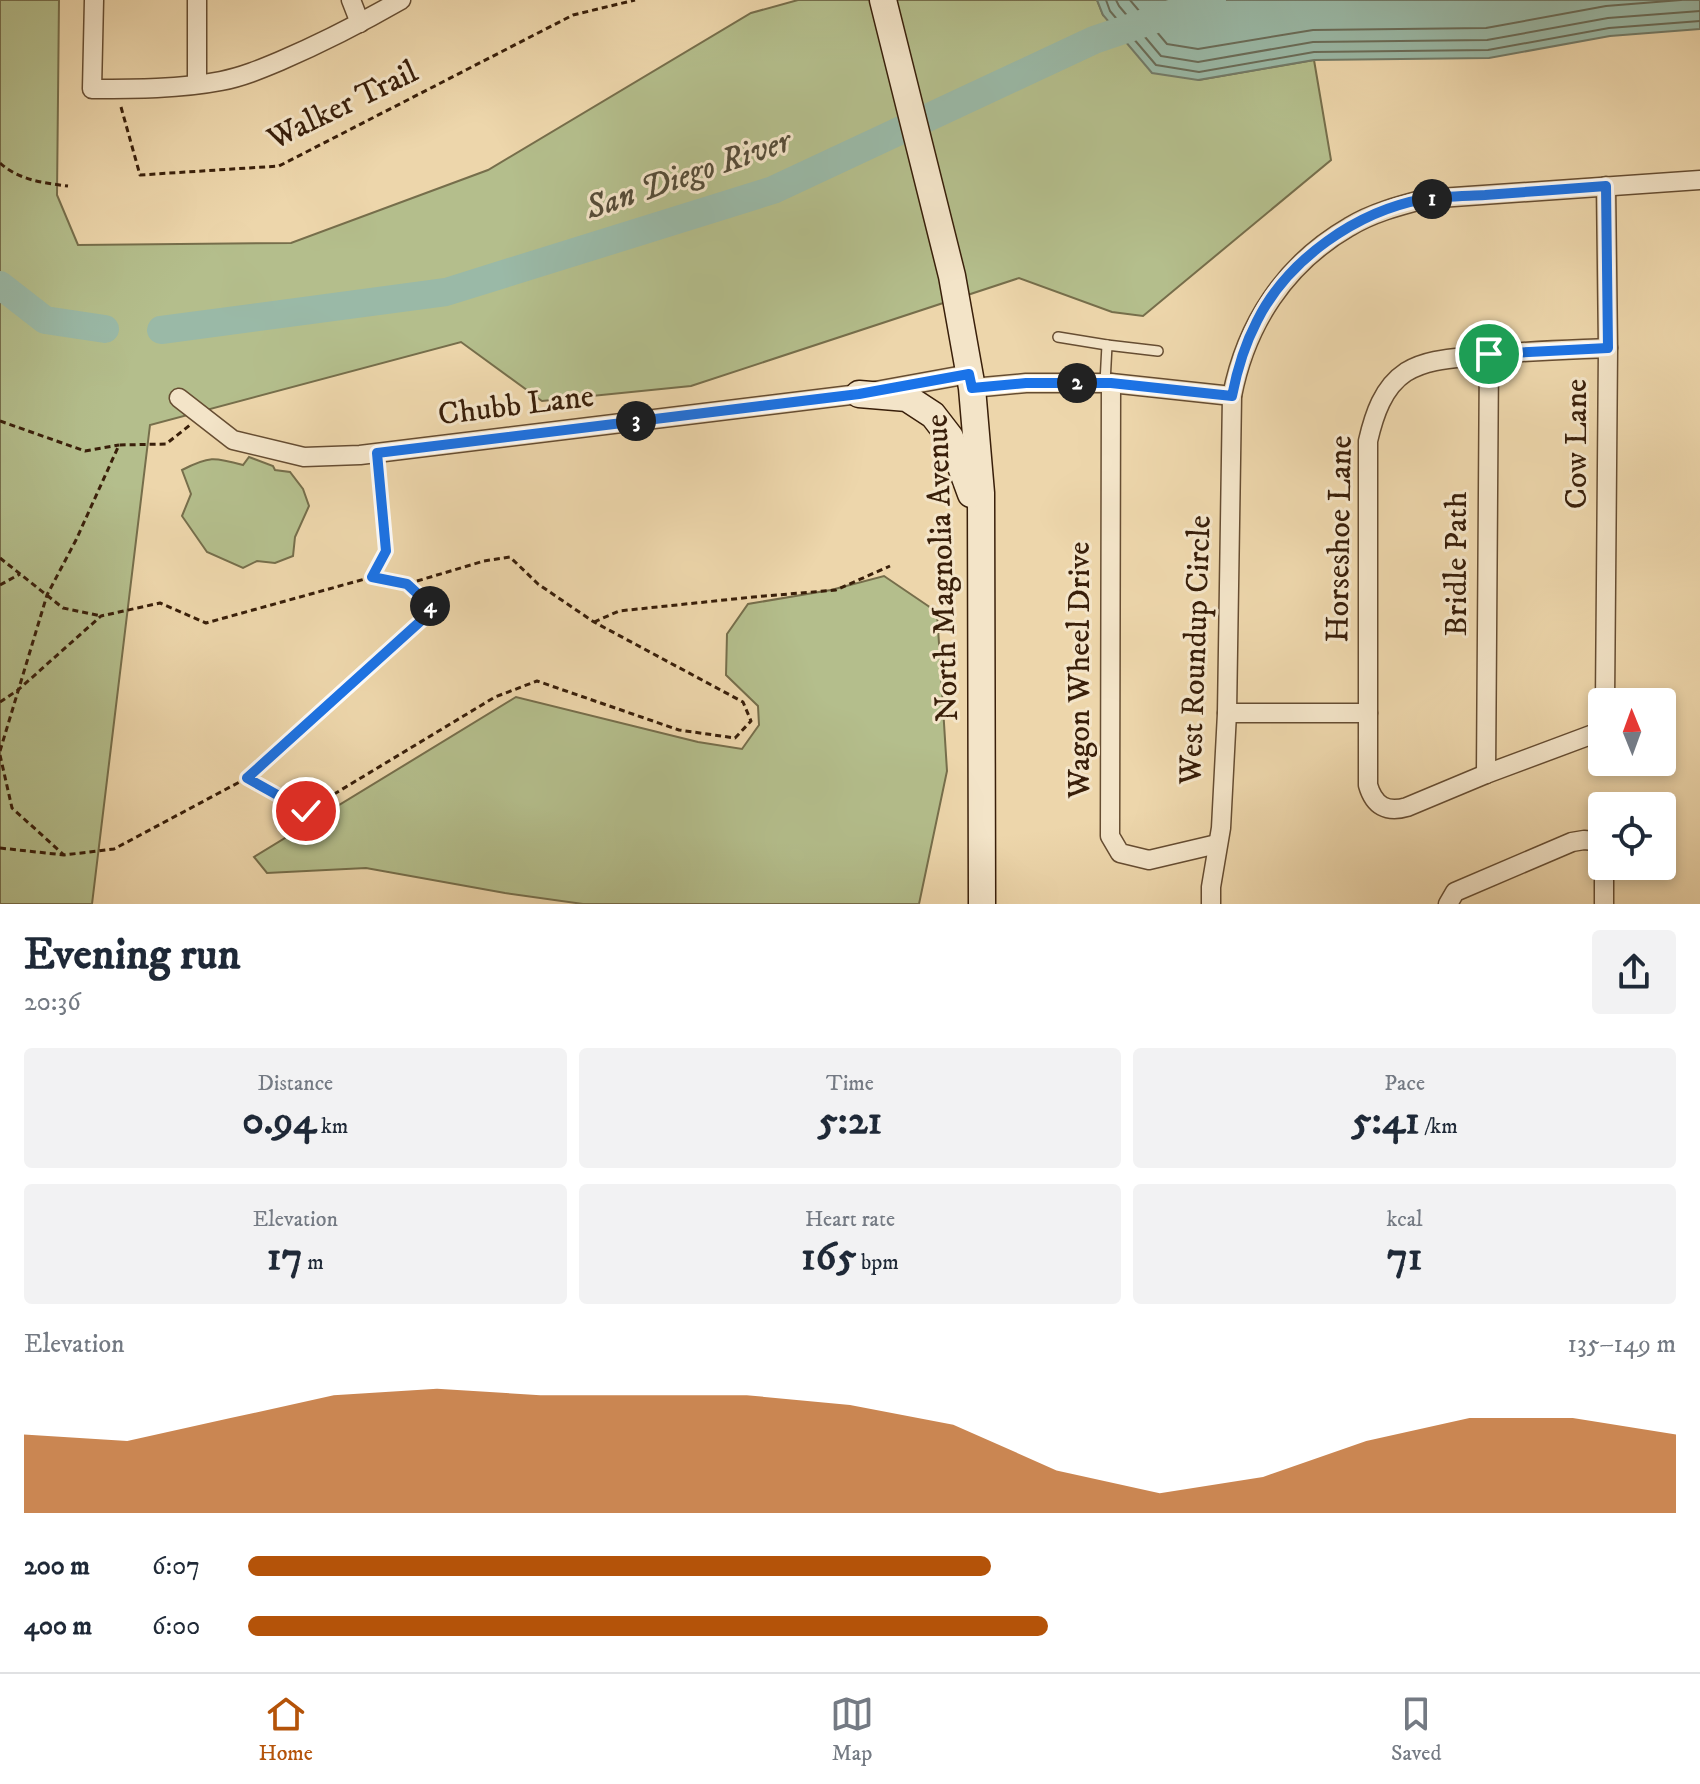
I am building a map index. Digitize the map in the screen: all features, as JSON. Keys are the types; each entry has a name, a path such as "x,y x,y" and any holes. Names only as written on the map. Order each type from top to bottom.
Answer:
{"main road":[{"name":"North Magnolia Avenue","path":"883,0 952,276 970,381 982,528 982,904"},
{"path":"859,394 907,398 933,415 950,437 982,528"}],"street":[{"path":"94,0 92,89 197,84 251,73 310,48 401,0"},
{"path":"197,0 197,84"},
{"path":"351,0 360,23"},
{"name":"West Roundup Circle","path":"1211,904 1221,828 1227,713 1232,396 1237,371 1257,320 1284,280 1307,257 1349,227 1386,210 1425,199 1700,180"},
{"name":"Cow Lane","path":"1605,688 1606,186"},
{"name":"Horseshoe Lane","path":"1486,774 1395,811 1386,809 1371,796 1368,785 1368,441 1373,419 1385,394 1405,373 1430,361 1489,354 1608,348"},
{"name":"Bridle Path","path":"1486,774 1489,354"},
{"name":"Chubb Lane","path":"179,398 233,440 304,457 377,453 970,381 1108,383 1232,396"},
{"name":"Wagon Wheel Drive","path":"1108,383 1110,836 1120,853 1149,860 1217,844"},
{"path":"1227,713 1368,713"},
{"path":"1486,774 1588,736"},
{"path":"1448,904 1455,892 1572,842 1588,841"},
{"path":"1604,880 1604,904"}],"lane":[{"path":"1058,337 1158,351"},
{"path":"1107,345 1108,383"}],"path":[{"name":"Walker Trail","path":"117,89 140,175 279,166 573,15 635,0"},
{"path":"0,163 20,176 68,186"},
{"path":"0,421 85,451 119,445 166,444 202,415"},
{"path":"64,855 12,808 0,753 47,595 119,445"},
{"path":"372,577 386,551 377,453"},
{"path":"0,558 63,608 101,616 160,603 206,623 372,577 407,584 484,561 510,557 538,584 594,622 743,702 751,721 735,738 679,730 537,681 495,697 306,811 247,778"},
{"path":"594,622 619,611 836,590 890,566"},
{"path":"0,585 20,574"},
{"path":"0,848 64,855 114,849 247,778 434,609 407,584"},
{"path":"0,702 18,690 101,616"}],"green space":[{"path":"0,0 59,0 57,195 78,245 291,243 488,170 751,13 798,0 1097,0 1103,15 1199,80 1314,60 1331,160 1143,316 1112,312 1019,278 691,386 542,401 461,342 150,425 92,904 0,904"},
{"path":"249,457 273,466 275,470 290,472 303,489 309,506 295,537 293,556 275,563 257,561 243,568 207,552 182,516 191,494 182,470 212,459 243,465"},
{"path":"884,576 937,612 947,771 919,904 583,904 366,868 267,873 254,857 516,697 698,742 742,749 759,725 758,706 726,675 727,634 748,604 831,590"}],"water":[{"path":"1097,0 1700,0 1700,29 1610,36 1489,58 1314,60 1198,80 1152,73 1103,15"}],"waterway":[{"name":"San Diego River","path":"161,330 446,292 773,190 1094,40 1212,0"},
{"name":"San Diego River","path":"0,285 45,320 105,329"}],"route":[{"path":"306,811 247,778 434,609 407,584 372,577 386,551 377,453 859,394 969,374 972,388 1026,383 1111,383 1232,396 1237,371 1257,320 1284,280 1307,257 1349,227 1386,210 1425,199 1606,186 1608,348 1489,354"}]}
